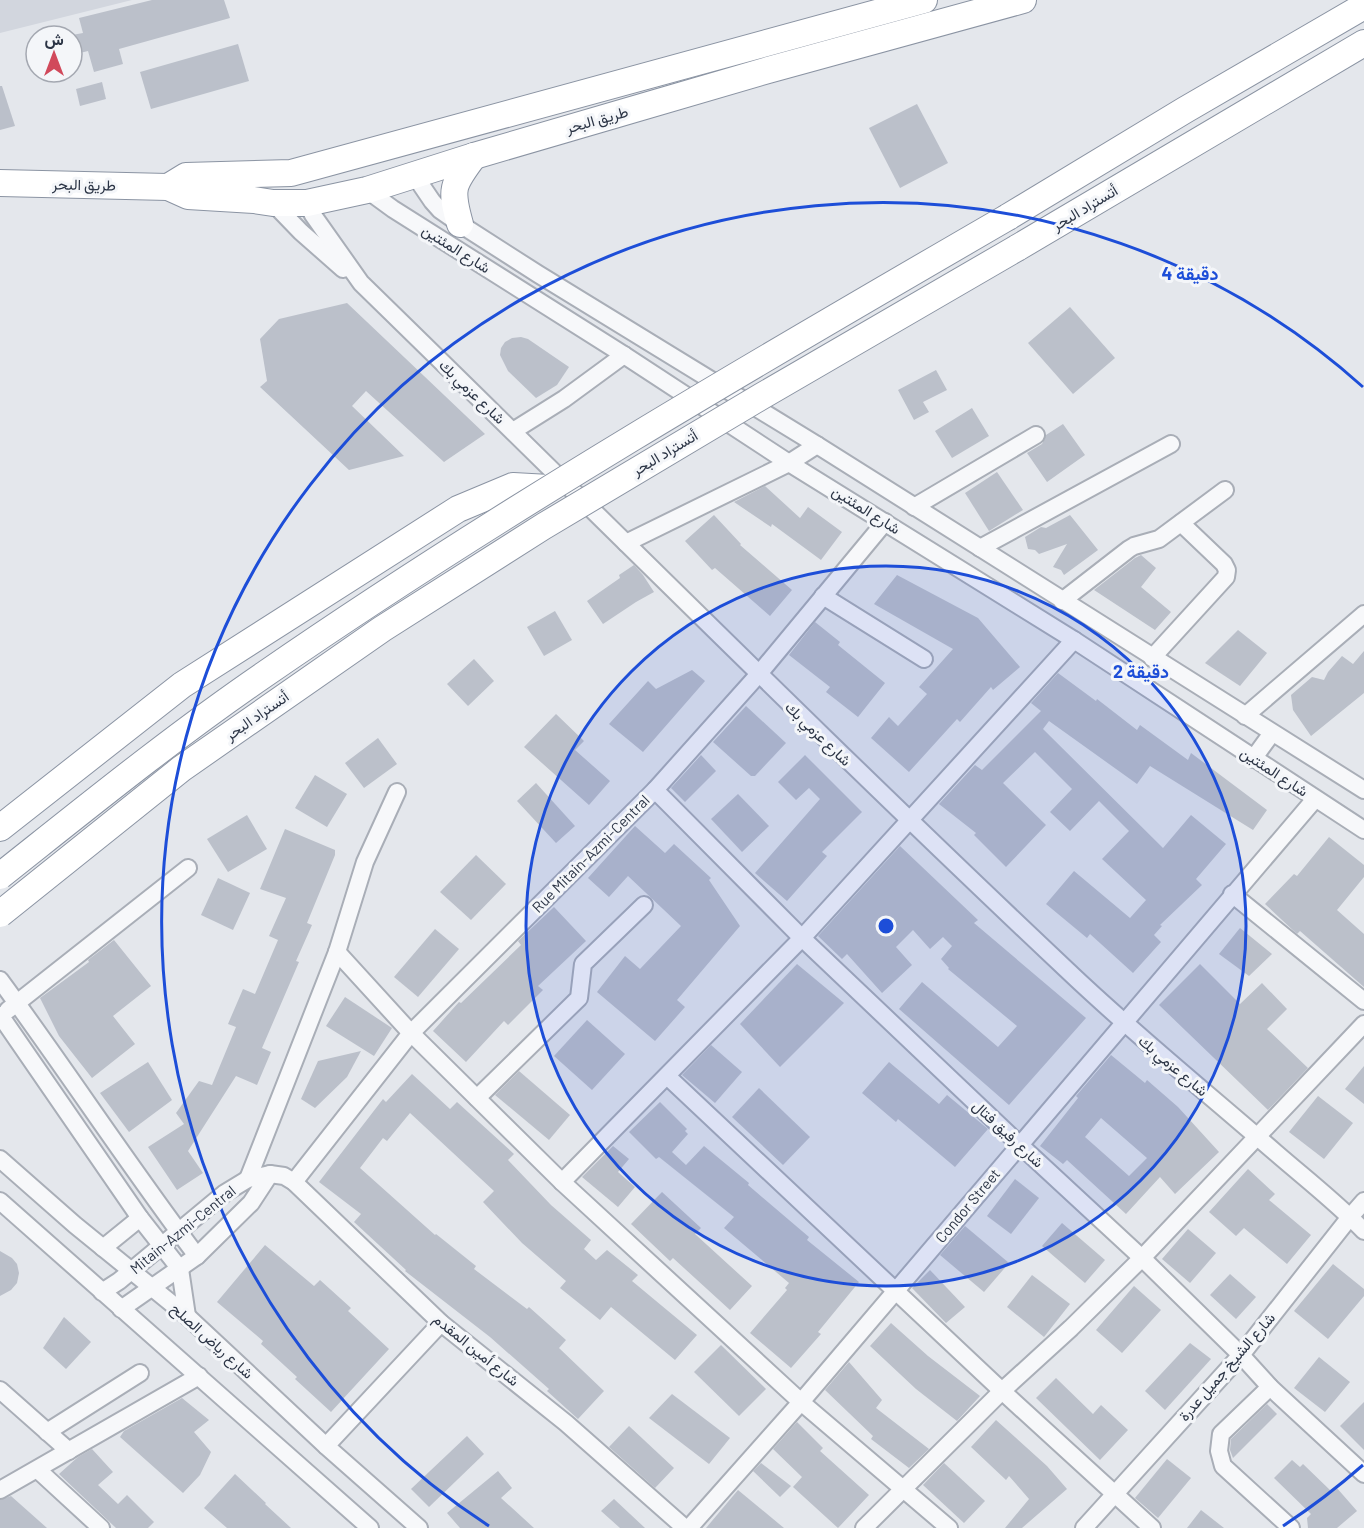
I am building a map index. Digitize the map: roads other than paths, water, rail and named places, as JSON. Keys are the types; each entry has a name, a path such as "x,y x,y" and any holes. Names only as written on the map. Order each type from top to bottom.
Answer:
{"highway":[{"name":"طريق البحر","path":"168,187 186,176 291,173 924,0"},
{"name":"طريق البحر","path":"0,183 168,187 188,196 290,203 367,190 474,156 768,70 1023,0"},
{"name":"أتستراد البحر","path":"0,876 149,757 263,674 549,488 751,366 1364,6"},
{"name":"أتستراد البحر","path":"0,914 181,769 382,629 553,520 1364,43"},
{"path":"761,44 768,70"},
{"path":"399,142 415,176"},
{"path":"460,224 454,203 454,187 474,156"},
{"path":"290,203 291,173"},
{"path":"0,828 182,685 458,509 513,486 549,488"}],"street":[{"name":"شارع المئتين","path":"415,176 440,210 460,224 817,445 1364,790"},
{"name":"شارع المئتين","path":"367,190 789,463 1074,640 1364,830"},
{"path":"290,203 302,232 361,283"},
{"name":"شارع عزمي بك","path":"290,203 313,215 361,283 909,822 1123,1023 1257,1136 1350,1217 1364,1232"},
{"path":"513,431 564,399 624,355"},
{"path":"914,507 1036,435"},
{"path":"980,548 1171,444"},
{"path":"626,543 789,463 817,445"},
{"path":"1062,601 1129,549 1160,539 1225,490"},
{"name":"Rue Mitain-Azmi-Central","path":"294,1182 411,1033 655,790 758,675 885,522"},
{"path":"1152,658 1226,577 1227,570 1224,564 1181,523"},
{"path":"823,596 924,659"},
{"path":"1245,716 1364,614"},
{"path":"562,1182 802,938 1074,640"},
{"path":"1253,759 1272,733"},
{"name":"شارع رفيق فتال","path":"655,790 802,938 1142,1258 1241,1355 1270,1387 1364,1474"},
{"path":"248,1179 337,952 365,862 397,792"},
{"name":"Condor Street","path":"687,1528 896,1291 1314,799"},
{"path":"186,1316 180,1269 140,1218 0,1015 188,868"},
{"path":"1232,894 1364,1001"},
{"path":"477,1098 579,998 583,964 644,906"},
{"path":"337,952 411,1033 562,1182 801,1401 949,1528"},
{"path":"0,980 197,1256"},
{"path":"864,1528 1002,1391 1071,1328 1142,1258 1364,1024"},
{"path":"667,1076 1002,1391 1152,1528"},
{"name":"شارع رياض الصلح","path":"0,1159 186,1316 418,1528"},
{"name":"Mitain-Azmi-Central","path":"102,1292 132,1271 225,1193 248,1179 270,1174"},
{"name":"Mitain-Azmi-Central","path":"121,1309 197,1256 251,1203 270,1174"},
{"name":"شارع أمين المقدم","path":"270,1174 284,1176 294,1182 441,1323 566,1423 687,1528"},
{"path":"0,1201 370,1528"},
{"name":"شارع الشيخ جميل عدرة","path":"1084,1528 1241,1355 1364,1201"},
{"path":"103,1248 140,1218"},
{"path":"326,1446 441,1323"},
{"path":"47,1432 140,1373"},
{"path":"0,1490 198,1376"},
{"path":"1270,1387 1221,1434 1219,1451 1223,1466 1291,1528"},
{"path":"0,1390 69,1451"},
{"path":"38,1470 101,1528"}]}
